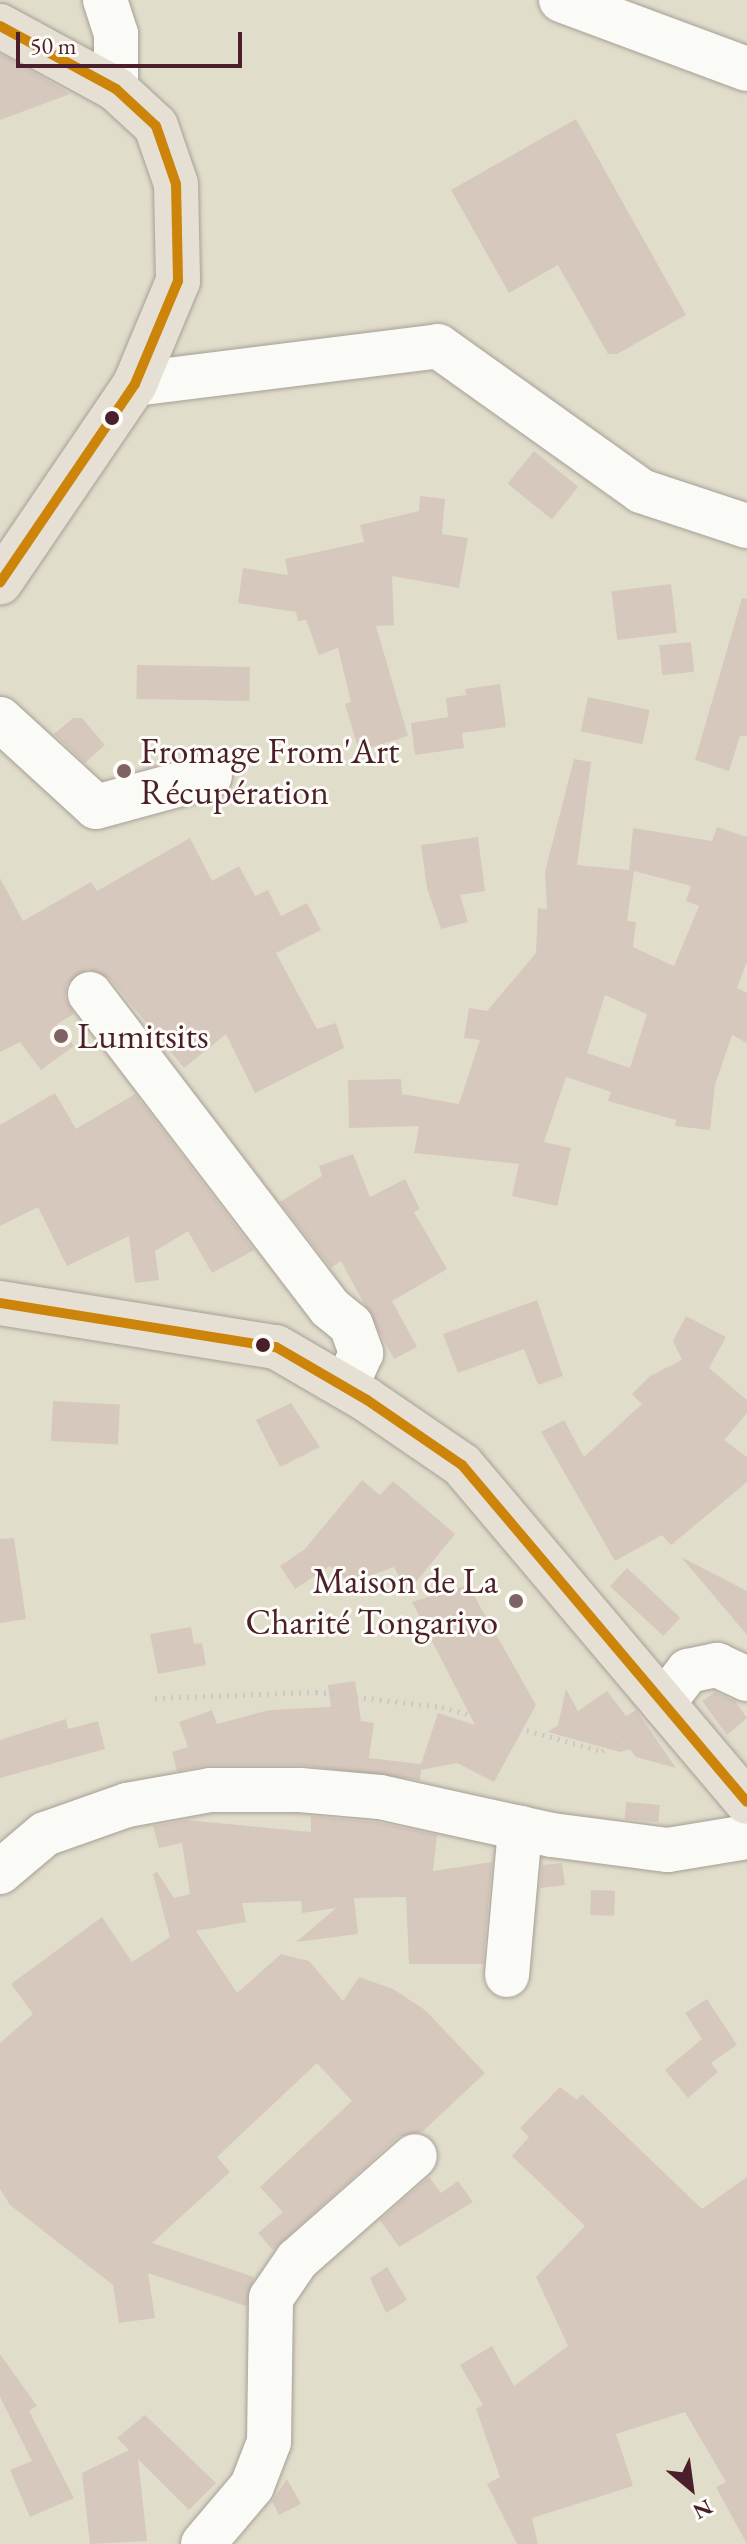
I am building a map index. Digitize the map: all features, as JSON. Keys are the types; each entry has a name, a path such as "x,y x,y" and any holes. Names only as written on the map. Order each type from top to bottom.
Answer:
{"main road":[{"path":"0,26 116,89 156,126 176,184 178,281 135,384 0,583"},
{"path":"0,1303 276,1347 346,1387 462,1465 747,1802"}],"street":[{"path":"105,0 116,34 116,89"},
{"path":"561,0 747,69"},
{"path":"135,384 438,346 641,491 747,526"},
{"path":"0,719 96,807 210,776"},
{"path":"90,994 330,1308 351,1325 361,1353 346,1387"},
{"path":"663,1703 688,1671 717,1665 747,1679"},
{"path":"0,1872 45,1834 127,1805 210,1790 300,1790 380,1797 520,1828 668,1850 747,1837"},
{"path":"507,1975 520,1828"},
{"path":"203,2544 252,2486 269,2442 271,2298 297,2260 415,2156"}],"path":[{"path":"155,1698 185,1693 248,1696 260,1690 316,1692 442,1707 602,1751 623,1740 663,1703"}],"building":[{"path":"0,54 54,84 70,94 0,120"},
{"path":"576,119 686,315 617,354 608,354 558,265 509,293 451,190"},
{"path":"534,451 578,487 552,520 508,484"},
{"path":"420,496 445,499 442,534 468,538 459,588 392,576 394,625 376,626 408,736 359,751 345,704 351,702 338,648 319,655 306,620 298,621 296,612 238,603 243,568 288,575 285,559 364,542 360,525 419,511"},
{"path":"671,584 677,633 617,640 611,591"},
{"path":"742,598 747,599 747,736 740,736 729,771 695,760"},
{"path":"691,642 694,672 662,675 659,645"},
{"path":"137,665 250,667 249,701 136,699"},
{"path":"500,684 506,727 462,733 464,748 415,755 411,723 448,717 446,698 466,695 465,689"},
{"path":"588,697 650,710 642,744 581,731"},
{"path":"73,718 82,718 105,745 85,763 54,734"},
{"path":"574,759 591,762 577,865 629,870 633,828 712,841 717,827 747,837 747,962 737,988 747,993 747,1043 732,1035 715,1085 710,1130 675,1126 676,1120 608,1101 611,1092 566,1077 544,1142 571,1148 557,1206 512,1196 519,1164 414,1153 419,1126 349,1128 348,1080 401,1079 402,1094 459,1104 480,1040 464,1038 469,1008 487,1011 536,953 538,908 547,909 545,872","holes":["634,871 691,886 686,901 699,906 674,966 633,947 636,922 627,921","605,995 647,1014 630,1068 587,1053"]},
{"path":"478,837 485,891 460,895 468,922 441,929 427,888 421,845"},
{"path":"190,838 212,881 239,866 255,896 268,890 281,916 307,903 321,930 276,953 317,1029 336,1023 344,1048 255,1093 226,1034 184,1068 110,979 88,969 67,984 65,998 74,1014 57,1024 74,1046 41,1070 20,1042 0,1052 0,878 23,921 91,882 97,891"},
{"path":"55,1093 76,1129 135,1094 254,1250 212,1273 188,1231 155,1251 159,1280 135,1283 129,1236 67,1266 38,1207 0,1226 0,1125"},
{"path":"353,1154 370,1197 405,1179 420,1209 414,1212 447,1269 392,1301 417,1347 394,1359 341,1261 331,1268 280,1202 322,1176 319,1166"},
{"path":"537,1300 563,1376 538,1385 524,1349 458,1373 443,1334"},
{"path":"686,1316 726,1337 709,1368 747,1400 747,1413 724,1440 747,1457 747,1482 671,1545 662,1535 615,1561 541,1432 564,1420 584,1457 642,1404 632,1394 650,1376 682,1360 673,1341"},
{"path":"53,1401 120,1405 118,1444 51,1441"},
{"path":"291,1403 320,1447 280,1467 256,1420"},
{"path":"362,1480 380,1495 393,1481 455,1534 407,1593 394,1567 350,1583 330,1566 295,1589 280,1566 305,1549"},
{"path":"14,1538 26,1619 0,1623 0,1539"},
{"path":"681,1557 747,1591 747,1635"},
{"path":"627,1568 680,1618 663,1636 610,1586"},
{"path":"468,1585 536,1705 494,1782 457,1763 421,1770 420,1780 300,1765 210,1765 177,1771 172,1752 188,1747 179,1722 212,1710 217,1724 269,1710 331,1707 328,1685 355,1681 361,1721 374,1723 369,1758 421,1764 438,1713 475,1725 412,1602"},
{"path":"191,1627 194,1644 202,1643 206,1665 158,1674 150,1634"},
{"path":"566,1689 578,1711 607,1691 626,1716 636,1710 676,1768 636,1757 630,1749 620,1752 548,1732 558,1725"},
{"path":"715,1692 735,1701 747,1718 727,1735 702,1701"},
{"path":"66,1719 68,1729 98,1721 105,1749 0,1778 0,1740"},
{"path":"626,1802 660,1805 658,1822 625,1819"},
{"path":"311,1816 376,1822 437,1835 433,1871 492,1862 483,1964 409,1964 406,1897 354,1898 358,1934 296,1942 336,1908 302,1913 301,1901 242,1903 246,1922 196,1931 237,1993 281,1954 309,1961 343,2001 359,1977 393,1989 425,2010 485,2073 422,2132 398,2137 273,2250 258,2233 283,2212 260,2187 352,2101 317,2063 217,2157 230,2172 152,2243 254,2277 246,2306 148,2273 155,2318 119,2323 113,2285 10,2205 0,2189 0,2043 33,2014 11,1984 102,1917 132,1962 170,1937 153,1874 157,1872 174,1898 190,1894 182,1843 159,1848 153,1826 186,1820 311,1832"},
{"path":"562,1863 565,1885 540,1888 542,1865"},
{"path":"591,1890 615,1891 614,1916 590,1915"},
{"path":"707,1999 737,2045 711,2063 718,2072 688,2098 665,2070 702,2039 685,2013"},
{"path":"560,2087 577,2100 582,2094 702,2209 747,2177 747,2544 716,2487 726,2482 685,2412 616,2434 633,2486 532,2518 538,2544 517,2544 487,2484 500,2477 476,2409 483,2405 460,2365 492,2346 514,2386 568,2346 536,2277 585,2226 512,2156 529,2137 520,2128"},
{"path":"429,2177 441,2193 458,2181 473,2202 399,2247 380,2220"},
{"path":"387,2267 407,2300 386,2313 370,2278"},
{"path":"0,2354 37,2406 29,2411 74,2498 30,2517 10,2470 32,2461 0,2397"},
{"path":"145,2415 216,2483 189,2510 138,2459 147,2541 90,2544 82,2473 129,2450 117,2438"},
{"path":"287,2479 301,2504 279,2515 272,2501"}],"transit line":[{"path":"0,26 116,89 156,126 176,184 178,281 135,384 0,583"},
{"path":"0,1303 276,1347 367,1400 462,1465 747,1802"}],"place":[{"name":"Fromage From'Art Récupération","path":"124,771"},
{"name":"Lumitsits","path":"61,1036"},
{"name":"Maison de La Charité Tongarivo","path":"516,1601"}]}
